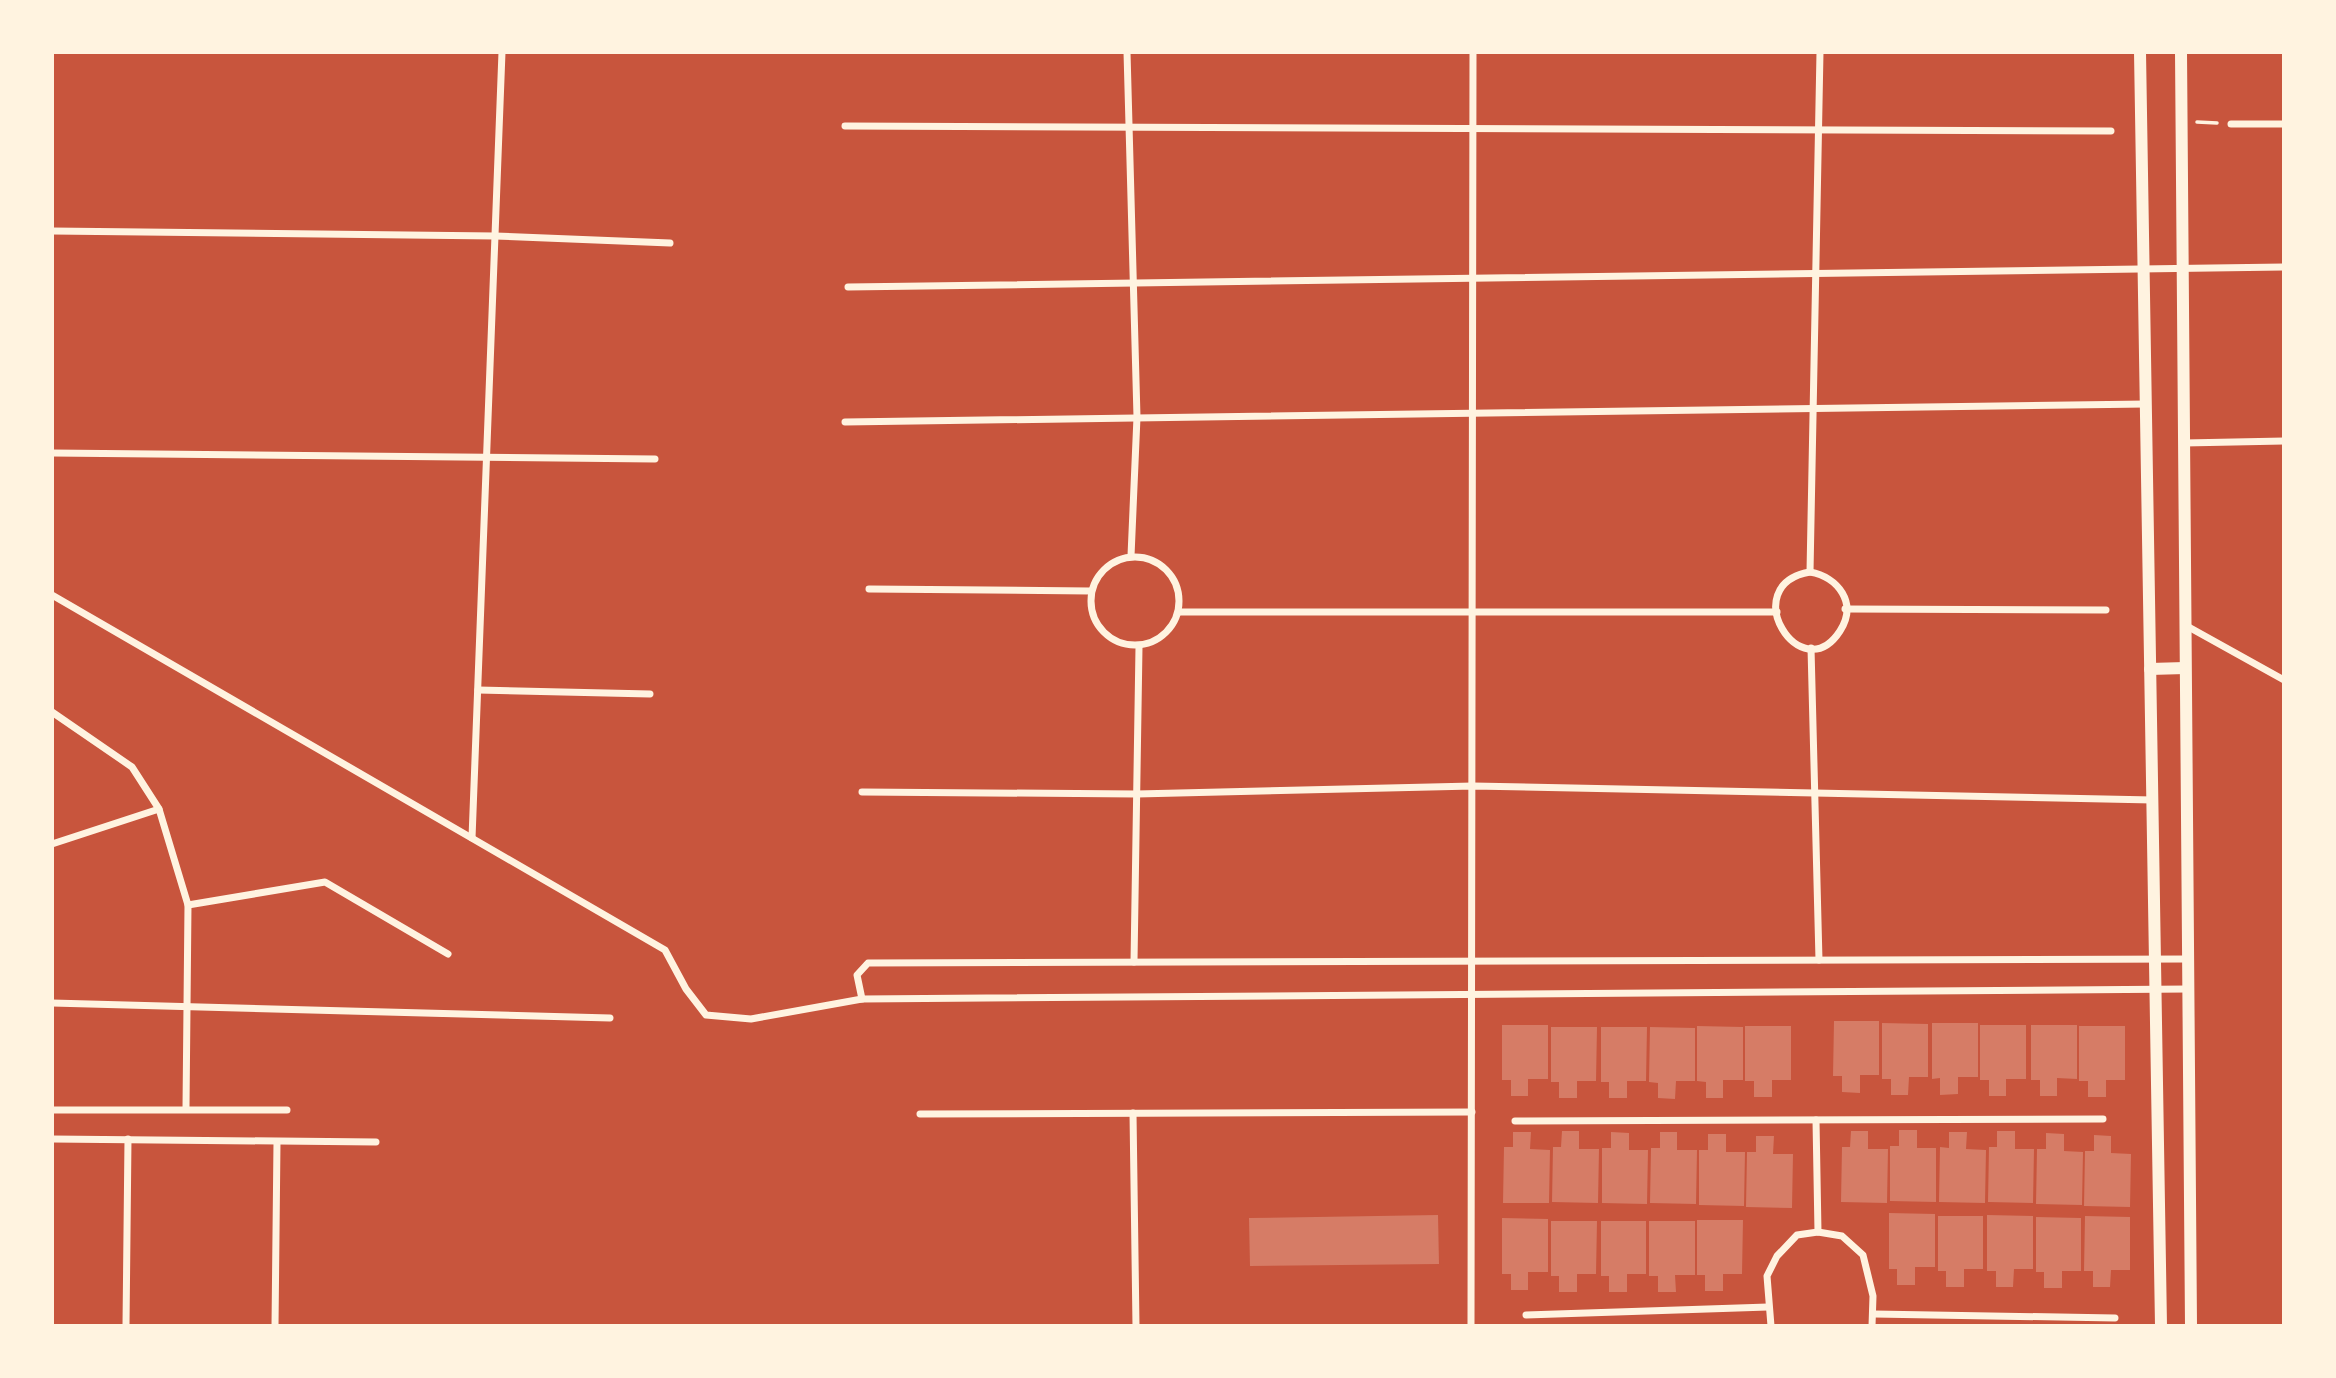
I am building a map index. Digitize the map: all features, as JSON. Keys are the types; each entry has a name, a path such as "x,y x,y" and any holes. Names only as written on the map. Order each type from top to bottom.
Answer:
{"street":[{"path":"472,838 502,52"},
{"path":"1128,52 1137,417 1131,556"},
{"path":"1471,1325 1475,279 1473,52"},
{"path":"1810,572 1819,52"},
{"path":"2140,52 2161,1325"},
{"path":"2182,52 2191,1325"},
{"path":"2231,124 2284,124"},
{"path":"845,126 2111,131"},
{"path":"52,231 495,236 670,243"},
{"path":"848,287 2284,267"},
{"path":"845,422 2146,404"},
{"path":"2184,443 2284,441"},
{"path":"52,453 486,460 655,459"},
{"path":"1131,556 1158,563 1177,584 1179,612 1164,636 1139,647 1111,640 1093,619 1090,591 1105,567 1131,556"},
{"path":"1810,572 1835,581 1843,590 1845,609 1843,627 1835,638 1825,645 1811,648 1797,645 1785,635 1780,628 1777,612 1783,584 1794,575 1810,572"},
{"path":"869,589 1090,591"},
{"path":"52,595 664,950 686,989 706,1016 751,1019 862,999 2188,989"},
{"path":"1845,609 2106,610"},
{"path":"1179,612 1777,612"},
{"path":"2185,625 2284,680"},
{"path":"1134,962 1139,647"},
{"path":"1811,648 1819,960"},
{"path":"2150,669 2185,668"},
{"path":"478,690 650,694"},
{"path":"52,712 132,767 159,809 188,905 186,1108"},
{"path":"862,792 1137,794 1473,786 2153,800"},
{"path":"52,844 159,809"},
{"path":"188,905 325,882 448,954"},
{"path":"862,999 857,975 869,963 2188,959"},
{"path":"52,1003 610,1018"},
{"path":"52,1110 287,1110"},
{"path":"920,1114 1472,1112"},
{"path":"1133,1113 1136,1325"},
{"path":"1515,1121 2103,1119"},
{"path":"1816,1120 1818,1232"},
{"path":"52,1139 376,1142"},
{"path":"126,1325 128,1139"},
{"path":"275,1325 277,1142"},
{"path":"1770,1325 1767,1276 1777,1255 1797,1235 1818,1232 1842,1236 1863,1255 1874,1314 1871,1325"},
{"path":"1526,1315 1768,1307"},
{"path":"1874,1314 2115,1318"}],"path":[{"path":"2181,121 2231,124"}],"building":[{"path":"1834,1021 1879,1021 1879,1075 1860,1075 1860,1093 1842,1092 1842,1076 1833,1076"},
{"path":"1882,1023 1928,1024 1928,1077 1909,1077 1908,1095 1891,1095 1891,1079 1882,1079"},
{"path":"1932,1023 1978,1023 1978,1077 1958,1077 1958,1094 1940,1095 1940,1078 1932,1079"},
{"path":"1502,1025 1548,1025 1548,1079 1528,1079 1528,1096 1511,1096 1511,1080 1502,1080"},
{"path":"1980,1025 2026,1025 2026,1079 2006,1079 2006,1096 1989,1096 1989,1080 1980,1080"},
{"path":"2031,1025 2077,1025 2077,1079 2057,1078 2057,1096 2040,1096 2040,1080 2031,1080"},
{"path":"1697,1026 1743,1027 1743,1080 1723,1080 1723,1098 1706,1098 1706,1082 1697,1081"},
{"path":"1745,1026 1791,1026 1791,1080 1772,1080 1772,1097 1754,1097 1754,1081 1745,1081"},
{"path":"2079,1026 2125,1026 2125,1080 2106,1080 2106,1097 2088,1097 2088,1081 2079,1081"},
{"path":"1551,1027 1597,1027 1596,1081 1577,1081 1577,1098 1559,1098 1559,1082 1551,1082"},
{"path":"1601,1027 1647,1027 1646,1081 1627,1081 1627,1098 1609,1098 1609,1082 1601,1082"},
{"path":"1650,1027 1695,1028 1695,1081 1676,1081 1675,1099 1658,1098 1658,1083 1649,1082"},
{"path":"1899,1130 1917,1130 1917,1148 1936,1148 1936,1202 1890,1201 1890,1146 1899,1146"},
{"path":"1562,1131 1579,1131 1579,1149 1599,1149 1598,1203 1552,1202 1553,1147 1561,1147"},
{"path":"1851,1131 1868,1131 1868,1149 1888,1149 1887,1203 1841,1202 1842,1147 1850,1147"},
{"path":"1997,1131 2015,1131 2015,1149 2034,1149 2033,1203 1988,1202 1989,1147 1997,1147"},
{"path":"1513,1132 1531,1132 1530,1149 1550,1150 1549,1203 1503,1203 1504,1147 1513,1147"},
{"path":"1611,1132 1629,1133 1629,1150 1648,1150 1647,1204 1602,1203 1602,1148 1611,1148"},
{"path":"1660,1132 1677,1132 1677,1150 1697,1150 1696,1204 1650,1203 1651,1148 1660,1148"},
{"path":"1949,1132 1967,1132 1966,1149 1986,1150 1985,1203 1939,1202 1940,1147 1949,1148"},
{"path":"2046,1133 2064,1134 2064,1151 2083,1152 2082,1205 2036,1204 2037,1149 2046,1149"},
{"path":"1708,1134 1726,1134 1726,1152 1745,1152 1744,1206 1699,1205 1699,1150 1708,1150"},
{"path":"2094,1135 2111,1136 2111,1153 2131,1154 2130,1207 2084,1206 2085,1151 2094,1151"},
{"path":"1756,1136 1774,1136 1773,1154 1793,1154 1792,1208 1746,1207 1747,1152 1756,1152"},
{"path":"1889,1213 1935,1214 1935,1267 1915,1267 1915,1285 1897,1285 1897,1269 1889,1269"},
{"path":"1438,1215 1439,1264 1250,1266 1249,1218"},
{"path":"1987,1215 2033,1216 2033,1269 2014,1269 2013,1287 1996,1287 1996,1271 1987,1271"},
{"path":"1938,1216 1983,1216 1983,1269 1964,1269 1964,1287 1946,1287 1946,1271 1938,1271"},
{"path":"2085,1216 2130,1217 2130,1270 2111,1270 2110,1287 2093,1287 2093,1271 2084,1271"},
{"path":"2036,1217 2081,1218 2081,1271 2062,1271 2062,1288 2044,1288 2044,1272 2036,1272"},
{"path":"1502,1218 1548,1219 1548,1272 1528,1272 1528,1290 1511,1290 1511,1274 1502,1274"},
{"path":"1697,1220 1743,1220 1742,1274 1723,1274 1723,1291 1705,1291 1705,1275 1697,1275"},
{"path":"1551,1221 1597,1221 1596,1274 1577,1274 1577,1292 1559,1292 1559,1276 1551,1276"},
{"path":"1601,1221 1646,1221 1646,1274 1627,1274 1627,1292 1609,1292 1609,1276 1601,1276"},
{"path":"1649,1221 1695,1221 1695,1275 1675,1275 1676,1292 1658,1292 1658,1276 1649,1276"}]}
